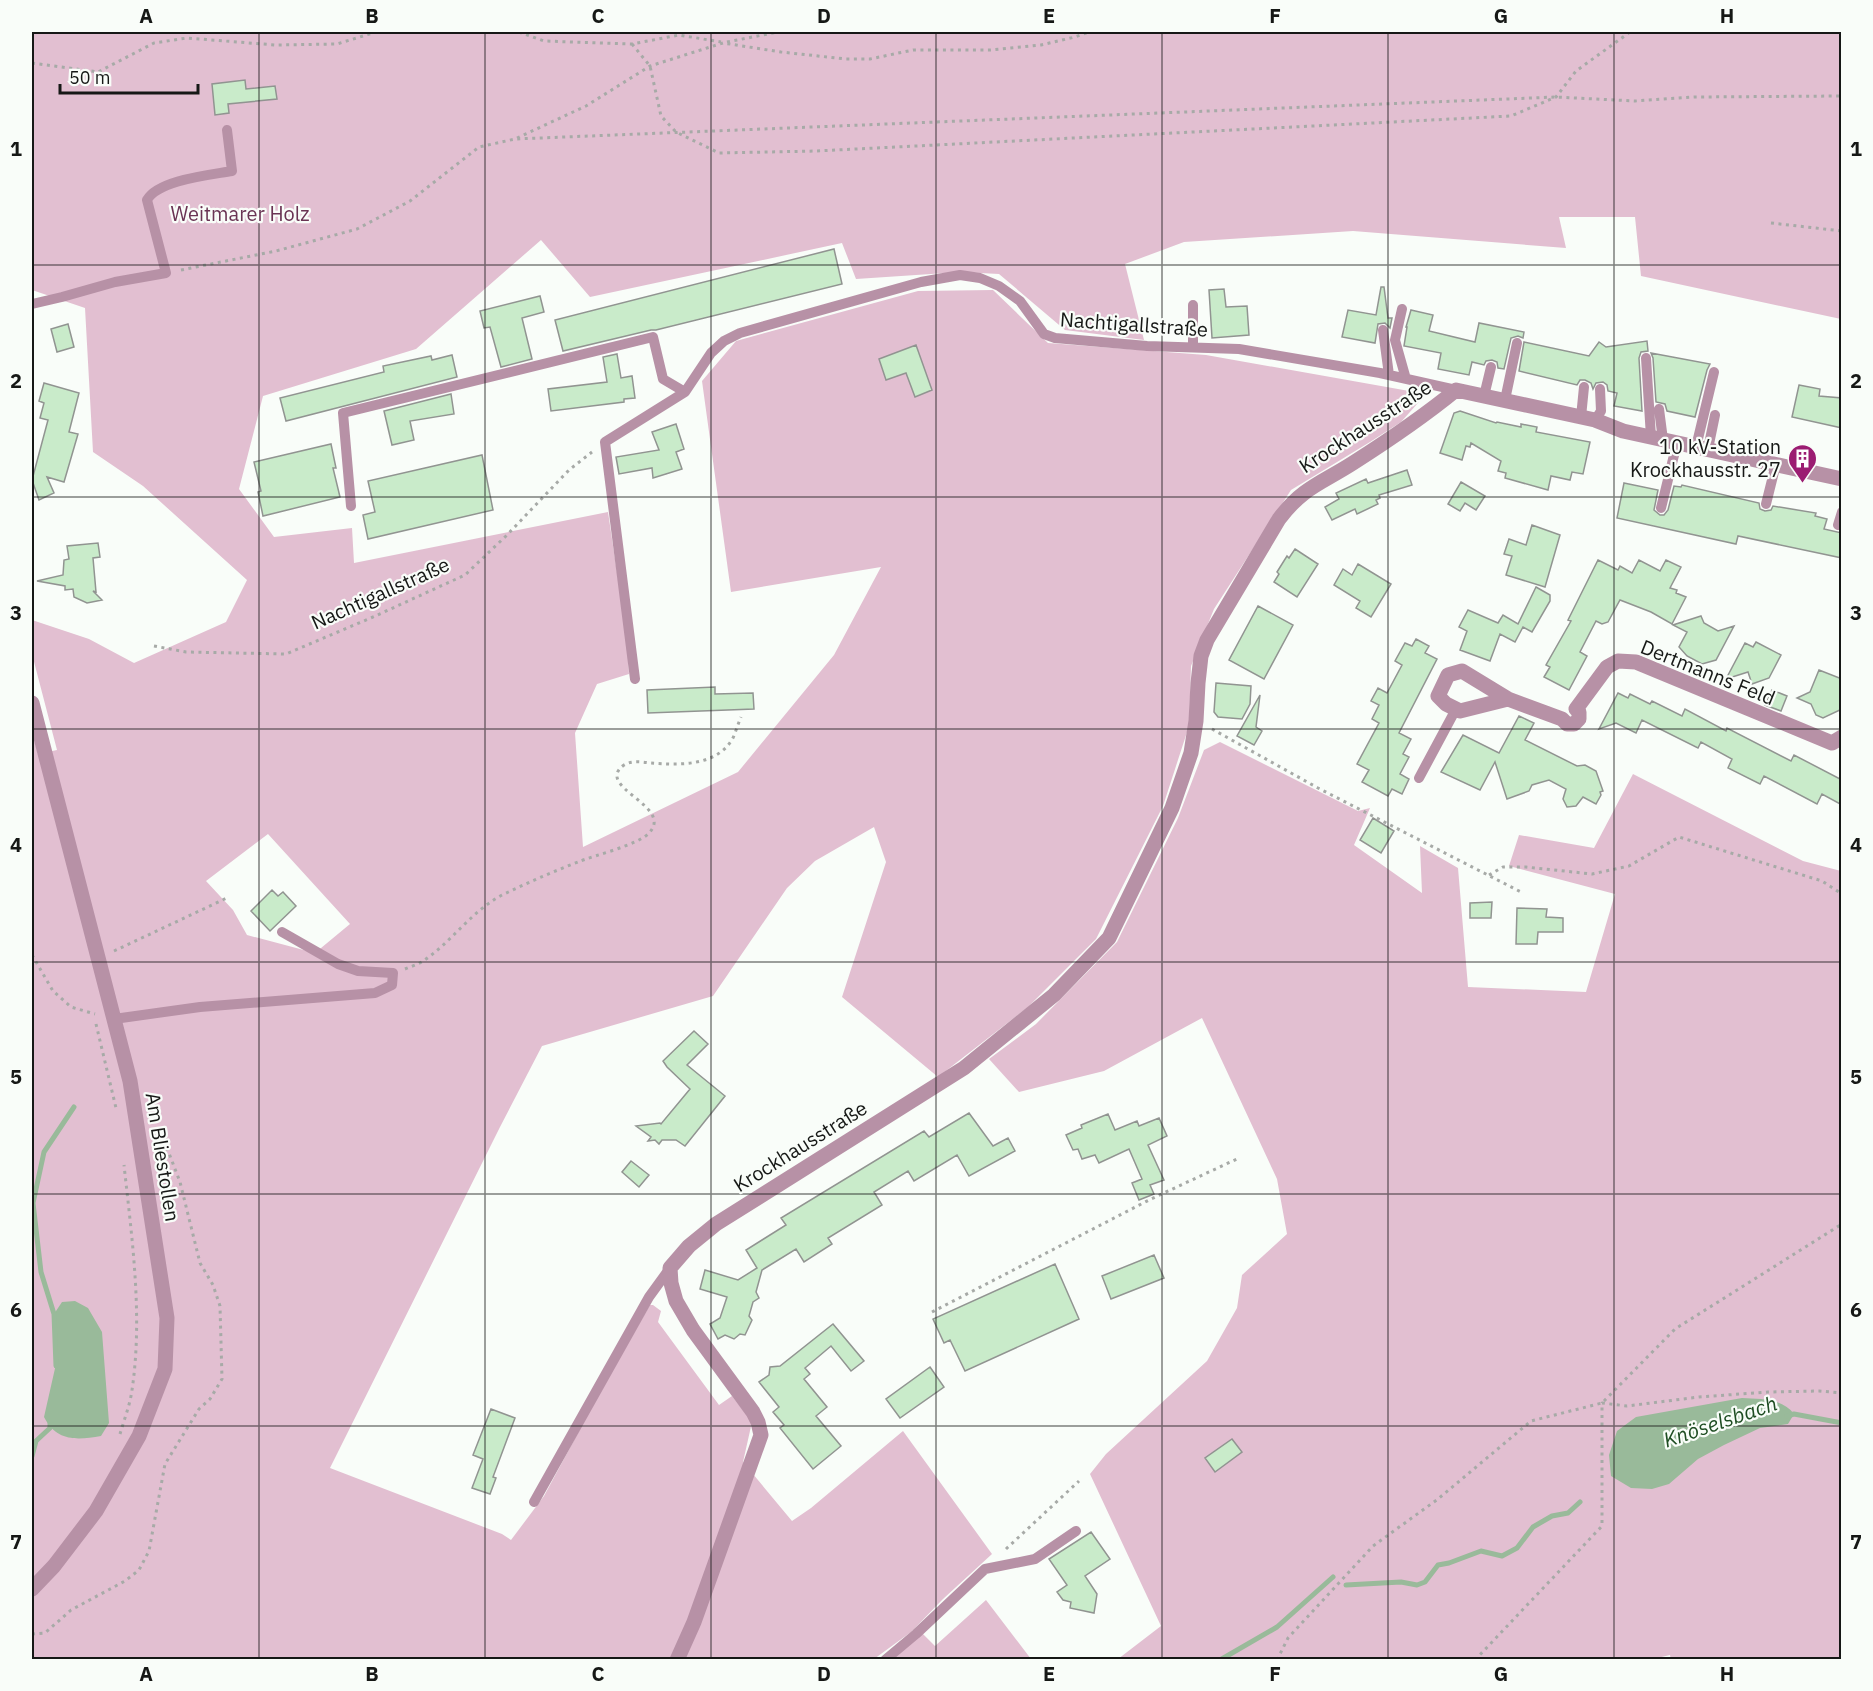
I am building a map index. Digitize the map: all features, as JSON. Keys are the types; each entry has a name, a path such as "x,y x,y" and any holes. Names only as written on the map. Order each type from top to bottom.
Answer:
{"street":[{"name":"Krockhausstraße","path":"670,1268 689,1246 716,1224 964,1068 1054,995 1109,938 1172,808 1191,753 1200,665 1208,640 1279,519 1292,501 1313,485 1420,420 1456,390 1588,418 1623,431 1842,479"},
{"name":"Dertmanns Feld","path":"1456,709 1446,705 1438,696 1448,675 1462,671 1508,699 1562,719 1570,725 1577,722 1580,716 1576,709 1607,667 1618,661 1636,662 1832,743 1842,737"},
{"path":"1456,709 1460,711 1508,699"},
{"name":"Am Bliestollen","path":"32,703 130,1081 167,1318 165,1369 139,1436 96,1511 54,1566 32,1589"},
{"path":"670,1268 676,1301 693,1330 753,1412 759,1422 761,1435 694,1622 677,1659"}],"lane":[{"path":"32,304 115,282 166,273 147,200 154,192 184,180 232,171 227,130"},
{"name":"Nachtigallstraße","path":"605,442 685,392 711,352 724,341 740,333 921,282 960,275 981,278 999,286 1020,301 1044,334 1055,338 1147,346 1239,349 1389,375 1456,390"},
{"path":"1193,305 1193,347"},
{"path":"1402,309 1395,340 1406,379"},
{"path":"1383,330 1389,375"},
{"path":"351,506 343,413 653,337 663,380 685,392"},
{"path":"1505,400 1517,343"},
{"path":"1646,358 1664,440"},
{"path":"1484,396 1491,367"},
{"path":"1702,448 1714,372"},
{"path":"1584,387 1588,418 1601,411 1600,389"},
{"path":"1659,409 1664,440 1661,508"},
{"path":"1702,448 1715,415"},
{"path":"605,442 635,679"},
{"path":"1766,504 1776,464"},
{"path":"1839,525 1842,512"},
{"path":"1419,778 1456,709"},
{"path":"114,1019 200,1007 375,993 392,985 393,974 348,968 282,932"},
{"path":"534,1502 649,1297 670,1268"},
{"path":"885,1659 916,1634 985,1569 1035,1559 1076,1531"}],"path":[{"path":"32,63 98,72 154,43 187,38 275,45 338,44 376,32"},
{"path":"519,32 544,41 632,44 679,35 780,52 846,59 870,59 913,50 990,50 1041,45 1089,32"},
{"path":"515,139 586,106 650,66 723,43 778,32"},
{"path":"632,44 650,66 661,116 676,132 719,153 816,151 1510,116 1556,97 1576,71 1630,32"},
{"path":"166,273 276,251 357,229 410,201 479,147 515,139 1556,97 1635,101 1694,97 1842,96"},
{"path":"1771,223 1842,231"},
{"name":"Nachtigallstraße","path":"154,646 186,652 286,654 373,617 465,575 569,470 605,442"},
{"path":"393,974 424,960 473,915 500,896 578,862 637,841 650,833 653,816 645,804 627,793 620,784 618,775 621,767 631,761 676,765 703,761 721,752 732,739 741,717"},
{"path":"1196,721 1318,788 1521,892"},
{"path":"1490,875 1503,867 1526,867 1592,874 1629,866 1679,837 1822,881 1842,894"},
{"path":"98,958 229,897"},
{"path":"32,955 53,991 71,1007 114,1019"},
{"path":"93,1013 116,1110"},
{"path":"117,1443 132,1392 137,1331 132,1243 123,1154"},
{"path":"932,1312 1151,1199 1239,1158"},
{"path":"1475,1659 1602,1526 1602,1403 1675,1329 1842,1224"},
{"path":"1277,1659 1288,1638 1373,1546 1438,1499 1531,1421 1602,1403 1627,1406 1699,1397 1768,1392 1842,1393"},
{"path":"985,1569 1079,1481"}],"green space":[{"name":"Weitmarer Holz","path":"32,32 1841,32 1841,319 1641,276 1635,217 1559,217 1566,248 1353,231 1184,242 1125,264 1144,340 1065,330 999,274 961,272 856,279 842,243 590,297 541,240 416,349 263,396 239,489 274,537 352,528 354,563 608,512 627,640 629,674 597,684 575,733 583,847 738,772 834,655 881,567 731,592 702,381 736,341 918,291 993,290 1048,343 1206,355 1426,394 1401,422 1291,490 1214,609 1191,666 1189,726 1163,806 1096,939 1028,1007 938,1077 842,997 886,862 874,827 815,861 787,888 713,996 542,1046 330,1468 502,1534 511,1540 544,1496 606,1381 650,1305 653,1305 661,1311 658,1322 719,1405 732,1396 752,1422 743,1462 792,1521 811,1508 903,1431 992,1554 911,1632 874,1659 32,1659 32,732 38,754 57,750 32,654 32,620 89,639 134,663 226,622 247,580 143,486 93,452 85,308 32,290","holes":["268,834 350,924 315,953 247,935 233,910 206,881"]},
{"path":"1220,742 1358,811 1370,808 1354,845 1422,893 1420,846 1458,868 1468,987 1586,992 1615,894 1509,866 1519,835 1594,848 1633,774 1803,861 1841,871 1841,1659 1671,1660 1670,1655 1649,1660 1118,1659 1161,1626 1090,1474 1106,1454 1207,1361 1237,1308 1242,1275 1287,1234 1277,1179 1202,1018 1104,1071 1019,1092 989,1059 1036,1024 1117,942 1178,818 1204,750"},
{"path":"986,1600 1031,1659 892,1660 922,1633 935,1646"}],"water":[{"path":"75,1301 88,1308 102,1332 109,1423 101,1436 76,1438 61,1435 49,1425 44,1417 56,1364 54,1314 62,1302"},
{"path":"1742,1398 1777,1402 1794,1414 1788,1424 1760,1428 1698,1459 1669,1484 1652,1489 1631,1488 1611,1476 1609,1455 1617,1431 1636,1417"}],"building":[{"path":"245,80 246,89 275,86 277,99 228,104 229,113 215,115 212,84"},
{"path":"834,249 842,284 563,351 555,320"},
{"path":"1381,287 1384,287 1388,318 1392,318 1390,328 1385,323 1378,324 1375,343 1342,337 1348,310 1376,315"},
{"path":"1224,289 1226,307 1247,306 1249,335 1212,338 1209,290"},
{"path":"540,296 544,312 522,318 532,359 501,367 490,327 484,328 480,311"},
{"path":"1411,310 1433,315 1429,331 1475,342 1479,323 1524,332 1523,338 1518,336 1511,338 1504,369 1498,368 1497,362 1492,360 1486,361 1484,365 1472,362 1469,375 1438,369 1441,353 1404,346"},
{"path":"68,324 74,347 57,352 51,329"},
{"path":"1647,341 1648,351 1641,352 1639,358 1642,411 1614,406 1617,393 1608,391 1607,385 1603,382 1596,383 1593,389 1591,383 1585,380 1580,380 1577,385 1519,371 1524,342 1589,356 1599,342 1606,347"},
{"path":"916,345 932,390 915,397 906,373 886,380 879,359"},
{"path":"1651,353 1710,364 1695,417 1667,411 1665,404 1656,402"},
{"path":"617,354 621,378 632,376 635,398 624,399 624,402 551,411 548,389 607,382 603,357"},
{"path":"452,355 457,377 286,421 280,398 384,372 383,366 431,356 432,360"},
{"path":"44,383 79,393 69,432 78,434 64,482 47,477 54,493 39,500 32,480 48,420 40,418 44,403 39,401"},
{"path":"1799,385 1820,389 1819,396 1842,398 1842,428 1792,417"},
{"path":"451,394 454,414 410,421 414,440 392,445 384,411"},
{"path":"1460,411 1496,423 1537,427 1536,432 1590,442 1583,474 1572,472 1570,480 1551,476 1548,490 1505,478 1506,473 1498,471 1501,461 1471,443 1470,447 1466,446 1462,460 1440,453 1454,413"},
{"path":"676,424 684,449 676,452 682,469 653,478 652,468 619,474 616,457 659,450 652,432"},
{"path":"331,444 336,468 333,468 340,497 263,516 258,492 261,491 254,462"},
{"path":"482,455 493,510 368,539 363,515 375,512 368,481"},
{"path":"1407,470 1412,485 1379,495 1380,498 1376,500 1378,504 1357,514 1355,509 1332,520 1325,507 1339,499 1336,493 1366,479 1368,483"},
{"path":"1461,482 1485,496 1476,510 1465,503 1460,511 1448,504"},
{"path":"1624,483 1658,490 1654,510 1660,515 1664,515 1668,510 1674,486 1681,487 1682,485 1759,503 1760,509 1765,511 1771,510 1773,506 1816,513 1815,516 1827,519 1824,529 1842,533 1842,558 1738,536 1736,544 1617,518"},
{"path":"1532,525 1560,535 1545,587 1506,575 1512,556 1504,554 1509,539 1526,545"},
{"path":"98,543 100,557 93,558 96,592 93,591 102,600 87,603 74,597 73,589 65,590 65,586 37,581 63,575 64,560 69,559 67,546"},
{"path":"1295,549 1318,564 1297,597 1274,582 1287,556 1289,558"},
{"path":"1598,560 1618,570 1620,566 1632,573 1639,560 1660,571 1666,560 1681,567 1670,588 1686,597 1672,624 1651,612 1620,600 1608,622 1602,624 1596,621 1580,652 1587,656 1569,690 1544,677 1550,667 1546,665 1571,621 1568,620"},
{"path":"1358,564 1391,584 1371,617 1356,608 1360,601 1334,585 1343,569 1352,575"},
{"path":"1536,587 1550,595 1550,601 1532,632 1523,627 1515,642 1500,634 1490,661 1460,650 1467,631 1459,627 1468,610 1498,623 1503,615 1518,624"},
{"path":"1258,606 1293,625 1264,679 1229,660"},
{"path":"1701,616 1704,623 1718,631 1734,626 1716,660 1702,664 1687,656 1679,647 1687,632 1673,625"},
{"path":"1416,639 1429,646 1425,653 1437,659 1399,733 1411,739 1403,754 1409,757 1400,774 1409,779 1402,794 1392,789 1388,796 1362,782 1369,770 1357,764 1379,723 1372,719 1379,705 1371,701 1378,688 1387,693 1402,665 1395,661 1405,643 1412,646"},
{"path":"1756,642 1781,655 1769,678 1752,684 1748,672 1726,679 1745,643 1753,647"},
{"path":"1819,670 1842,679 1842,709 1823,718 1816,715 1811,704 1797,698 1810,692"},
{"path":"1216,683 1251,686 1250,704 1242,719 1218,717 1214,712"},
{"path":"715,687 715,694 753,693 754,709 648,713 647,690"},
{"path":"1772,690 1787,696 1781,711 1765,705"},
{"path":"1618,693 1628,698 1630,694 1650,704 1652,701 1682,716 1685,709 1791,761 1794,755 1842,780 1842,805 1822,794 1817,804 1764,776 1760,784 1728,768 1732,759 1701,742 1698,748 1642,720 1636,733 1616,723 1599,729"},
{"path":"1260,695 1256,727 1262,731 1254,745 1237,736"},
{"path":"1519,716 1534,723 1525,740 1577,766 1585,765 1596,771 1603,791 1600,792 1601,795 1596,804 1583,797 1576,806 1567,807 1563,799 1566,789 1549,780 1532,785 1529,791 1507,799 1495,762 1480,790 1441,772 1463,735 1499,753"},
{"path":"1373,818 1394,831 1381,853 1360,840"},
{"path":"272,890 278,896 283,892 296,906 270,931 251,911"},
{"path":"1492,902 1491,918 1470,918 1470,903"},
{"path":"1517,908 1547,909 1546,917 1563,918 1563,932 1538,932 1537,944 1516,944"},
{"path":"694,1031 708,1044 687,1065 725,1096 685,1146 676,1140 662,1140 659,1144 655,1140 648,1141 651,1137 636,1126 661,1124 690,1089 663,1061"},
{"path":"969,1113 993,1146 1008,1138 1015,1151 969,1176 957,1155 914,1181 908,1171 874,1192 882,1205 828,1238 832,1244 804,1262 796,1249 762,1270 756,1292 759,1298 753,1302 749,1316 752,1320 745,1335 740,1334 734,1339 725,1335 718,1339 710,1324 720,1318 727,1297 700,1289 705,1270 738,1280 757,1268 746,1250 786,1225 781,1218 924,1131 929,1137"},
{"path":"1108,1114 1115,1130 1137,1121 1139,1126 1159,1118 1167,1136 1148,1145 1164,1180 1150,1185 1154,1194 1139,1200 1132,1183 1142,1179 1129,1149 1099,1163 1095,1155 1082,1159 1078,1149 1073,1150 1066,1135 1082,1128 1081,1125"},
{"path":"631,1161 649,1175 639,1187 622,1172"},
{"path":"1154,1255 1164,1278 1111,1299 1102,1276"},
{"path":"1055,1264 1079,1319 965,1371 950,1340 944,1343 933,1319"},
{"path":"833,1324 864,1361 851,1371 831,1346 805,1368 810,1374 804,1379 827,1407 816,1416 841,1446 813,1469 780,1428 784,1425 773,1412 779,1407 759,1382 769,1375 770,1367 780,1366"},
{"path":"930,1367 944,1387 900,1418 886,1399"},
{"path":"491,1409 515,1418 493,1477 496,1478 490,1494 472,1488 483,1459 473,1455"},
{"path":"1232,1439 1242,1452 1215,1472 1205,1458"},
{"path":"1091,1532 1110,1559 1085,1576 1097,1594 1094,1613 1070,1608 1071,1602 1063,1600 1057,1592 1067,1585 1049,1559"}],"waterway":[{"path":"56,1366 54,1314 41,1272 33,1203 44,1152 74,1107"},
{"name":"Knöselsbach","path":"1787,1416 1794,1414 1842,1423"},
{"path":"32,1456 36,1441 50,1428 50,1423"},
{"name":"Knöselsbach","path":"1346,1585 1401,1582 1417,1585 1425,1582 1438,1565 1481,1551 1502,1556 1517,1548 1533,1527 1552,1516 1568,1513 1580,1502"},
{"name":"Knöselsbach","path":"1220,1660 1277,1627 1333,1577"}],"place":[{"name":"10 kV-Station Krockhausstr. 27","path":"1802,484"}]}
